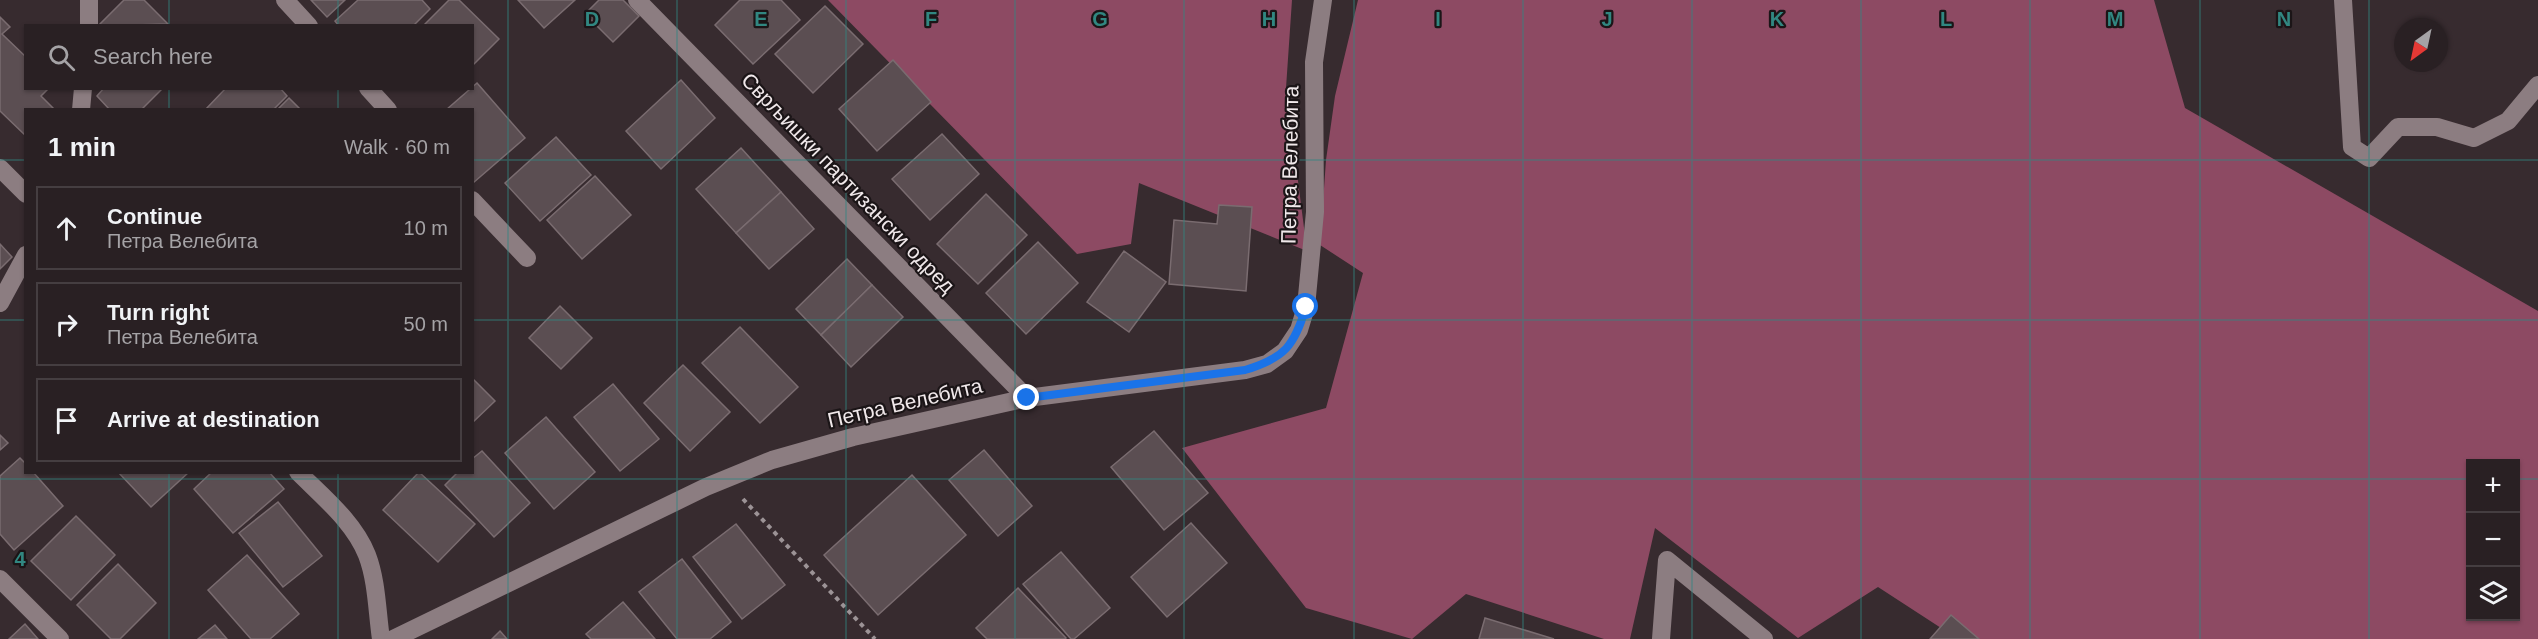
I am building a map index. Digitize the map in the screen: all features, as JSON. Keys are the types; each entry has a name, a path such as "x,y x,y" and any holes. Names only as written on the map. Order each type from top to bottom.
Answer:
{"street":[{"path":"89,0 89,24"},
{"path":"285,0 307,24"},
{"name":"Сврљишки партизански одред","path":"637,0 1027,398"},
{"name":"Петра Велебита","path":"393,639 724,479 772,460 853,437 1027,398 1245,370 1277,358 1293,341 1306,307 1315,212 1314,62 1323,0"},
{"path":"2343,0 2352,147 2369,158 2398,127 2437,127 2474,138 2508,121 2538,85"},
{"path":"81,108 83,90"},
{"path":"370,90 386,108"},
{"path":"0,168 24,192"},
{"path":"474,202 527,258"},
{"path":"0,303 24,259"},
{"path":"300,474 346,521 361,543 371,568 381,639"},
{"path":"1661,639 1667,560 1764,639"},
{"path":"0,579 60,639"}],"path":[{"path":"724,479 874,639"}],"shaded area":[{"path":"828,0 1292,0 1286,88 1307,251 1139,183 1131,244 1077,254"},
{"path":"1358,0 2154,0 2185,108 2538,311 2538,639 1958,639 1878,587 1798,638 1655,528 1630,639 1604,639 1466,594 1412,639 1306,608 1182,448 1326,408 1363,273 1320,245 1326,160 1335,96"}],"building":[{"path":"124,0 144,0 168,24 100,24"},
{"path":"311,0 345,0 327,17"},
{"path":"358,0 422,0 430,9 415,24 337,24 335,21"},
{"path":"449,0 459,0 499,39 474,64 474,24 425,24"},
{"path":"518,0 575,0 544,28"},
{"path":"599,0 623,0 639,16 613,42 585,14"},
{"path":"740,0 781,0 800,20 753,64 715,25"},
{"path":"825,6 863,44 813,93 775,54"},
{"path":"0,17 10,27 2,34 24,55 24,90 47,90 41,96 53,108 24,108 24,134 0,111"},
{"path":"893,60 931,102 877,151 839,109"},
{"path":"681,80 715,118 661,169 626,131"},
{"path":"477,83 525,138 474,182 474,108 448,108 469,90 474,90"},
{"path":"102,90 161,90 143,108 108,108 97,96"},
{"path":"224,90 282,90 287,96 275,108 207,108"},
{"path":"289,98 299,108 279,108"},
{"path":"942,134 979,174 930,220 892,179"},
{"path":"556,137 591,175 540,221 505,183"},
{"path":"741,148 781,192 736,233 696,189"},
{"path":"595,176 631,215 582,259 547,220"},
{"path":"781,192 814,229 769,269 736,233"},
{"path":"986,194 1027,235 978,284 937,244"},
{"path":"1219,205 1252,207 1246,291 1169,284 1174,220 1217,224"},
{"path":"1038,242 1078,283 1026,334 986,293"},
{"path":"0,244 12,257 0,269"},
{"path":"1124,251 1166,282 1129,332 1087,302"},
{"path":"847,259 872,285 821,335 796,309"},
{"path":"872,285 903,317 851,367 821,335"},
{"path":"560,306 592,338 561,369 529,338"},
{"path":"740,327 798,387 760,423 702,363"},
{"path":"683,365 730,412 690,451 644,403"},
{"path":"474,380 495,401 474,421"},
{"path":"613,384 659,439 620,471 574,417"},
{"path":"546,417 595,472 554,509 505,453"},
{"path":"1154,431 1208,493 1164,530 1111,467"},
{"path":"0,435 8,443 0,450"},
{"path":"984,450 1032,506 998,536 949,480"},
{"path":"482,451 530,503 494,537 445,485 456,474 474,474 474,457"},
{"path":"20,458 24,462 24,474 35,474 63,506 14,550 0,534 0,476"},
{"path":"120,474 187,474 151,507"},
{"path":"210,474 271,474 284,489 233,533 194,489"},
{"path":"417,474 421,474 475,524 438,562 383,510"},
{"path":"912,475 966,535 878,615 824,555"},
{"path":"278,502 322,556 283,587 239,533"},
{"path":"76,516 115,555 71,600 31,561"},
{"path":"1191,523 1227,563 1167,617 1131,577"},
{"path":"736,524 785,585 742,619 693,557"},
{"path":"1061,552 1110,608 1074,639 1071,639 1023,584"},
{"path":"247,555 299,614 270,639 251,639 208,590"},
{"path":"682,559 731,622 710,639 677,639 639,592"},
{"path":"118,564 156,603 120,639 111,639 77,605"},
{"path":"1018,588 1065,639 987,639 976,628"},
{"path":"623,602 655,639 591,639 586,634"},
{"path":"1951,615 1979,639 1930,639"},
{"path":"1485,618 1554,639 1479,639"},
{"path":"25,624 38,639 9,639"},
{"path":"215,625 227,639 198,639"},
{"path":"500,631 507,639 492,639"}],"route":[{"path":"1027,398 1245,370 1267,364 1285,351 1293,341 1306,307"}]}
